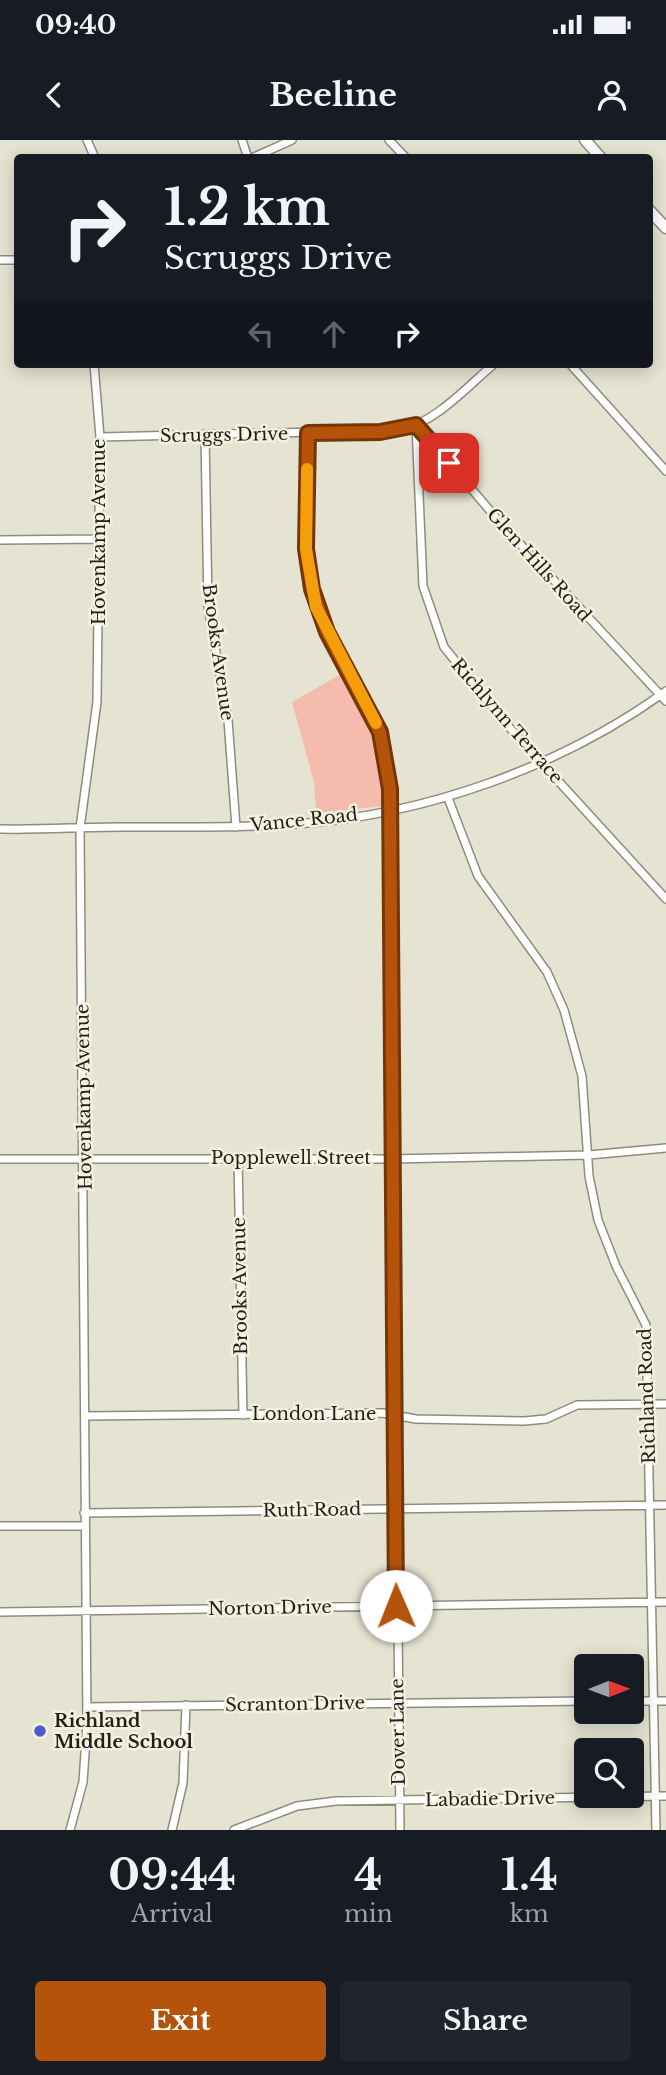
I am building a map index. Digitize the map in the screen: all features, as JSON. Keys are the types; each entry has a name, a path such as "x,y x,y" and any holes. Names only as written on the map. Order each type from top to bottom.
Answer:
{"main road":[{"path":"585,140 597,154"}],"street":[{"path":"259,154 292,140"},
{"path":"389,140 402,154"},
{"name":"Hovenkamp Avenue","path":"71,1830 83,1782 87,1707 80,828 97,702 100,437 94,368"},
{"name":"Scruggs Drive","path":"100,437 380,432 416,425 489,368"},
{"path":"574,368 666,471"},
{"name":"Glen Hills Road","path":"416,425 498,520 664,696"},
{"name":"Richlynn Terrace","path":"416,425 420,553 423,586 434,625 459,669 666,899"},
{"name":"Dover Lane","path":"308,433 306,549 312,589 327,632 380,732 387,762 390,809 391,1159 400,1830"},
{"name":"Brooks Avenue","path":"205,435 208,607 228,720 236,827"},
{"path":"0,540 100,539"},
{"name":"Vance Road","path":"0,828 236,827 299,824 390,809 448,797 486,785 540,761 664,696"},
{"name":"Richland Road","path":"448,797 478,876 547,972 564,1010 582,1076 591,1192 603,1237 646,1325 656,1830"},
{"name":"Popplewell Street","path":"0,1160 391,1159 589,1155 666,1148"},
{"name":"Brooks Avenue","path":"238,1158 243,1415"},
{"name":"London Lane","path":"85,1416 395,1415 416,1419 524,1421 546,1419 577,1405 666,1404"},
{"name":"Ruth Road","path":"84,1513 666,1505"},
{"path":"0,1526 85,1527"},
{"name":"Norton Drive","path":"0,1612 666,1602"},
{"name":"Scranton Drive","path":"87,1707 574,1701"},
{"path":"644,1701 666,1701"},
{"path":"172,1830 183,1783 186,1705"},
{"name":"Labadie Drive","path":"234,1830 298,1806 336,1801 666,1796"}],"shaded area":[{"path":"343,673 361,704 374,736 381,770 384,806 316,813 314,782 292,702"}],"slow traffic":[{"path":"307,469 306,549 316,607 376,723"}],"place":[{"name":"Richland Middle School","path":"40,1731"}],"route":[{"path":"396,1606 390,789 384,746 374,717 316,607 306,549 308,433 380,432 416,425 449,463"}]}
